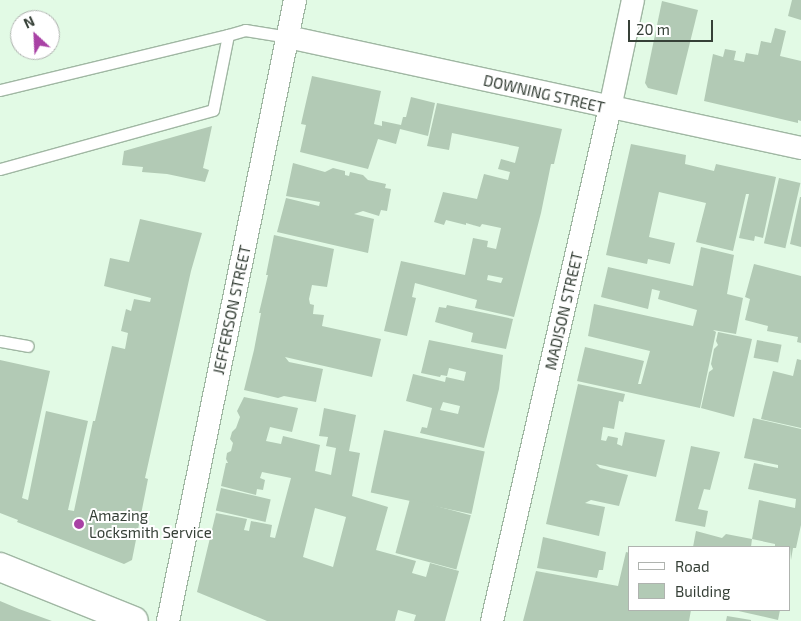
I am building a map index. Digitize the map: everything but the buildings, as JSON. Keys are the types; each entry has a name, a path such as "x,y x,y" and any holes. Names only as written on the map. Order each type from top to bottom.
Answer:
{"main road":[{"path":"0,567 134,621"}],"street":[{"name":"JEFFERSON STREET","path":"168,621 296,0"},
{"name":"MADISON STREET","path":"492,621 633,0"},
{"name":"DOWNING STREET","path":"288,37 801,148"}],"lane":[{"path":"0,90 245,30 288,37"},
{"path":"0,169 213,110 228,34"},
{"path":"0,340 28,346"}],"place":[{"name":"Amazing Locksmith Service","path":"79,524"}]}
